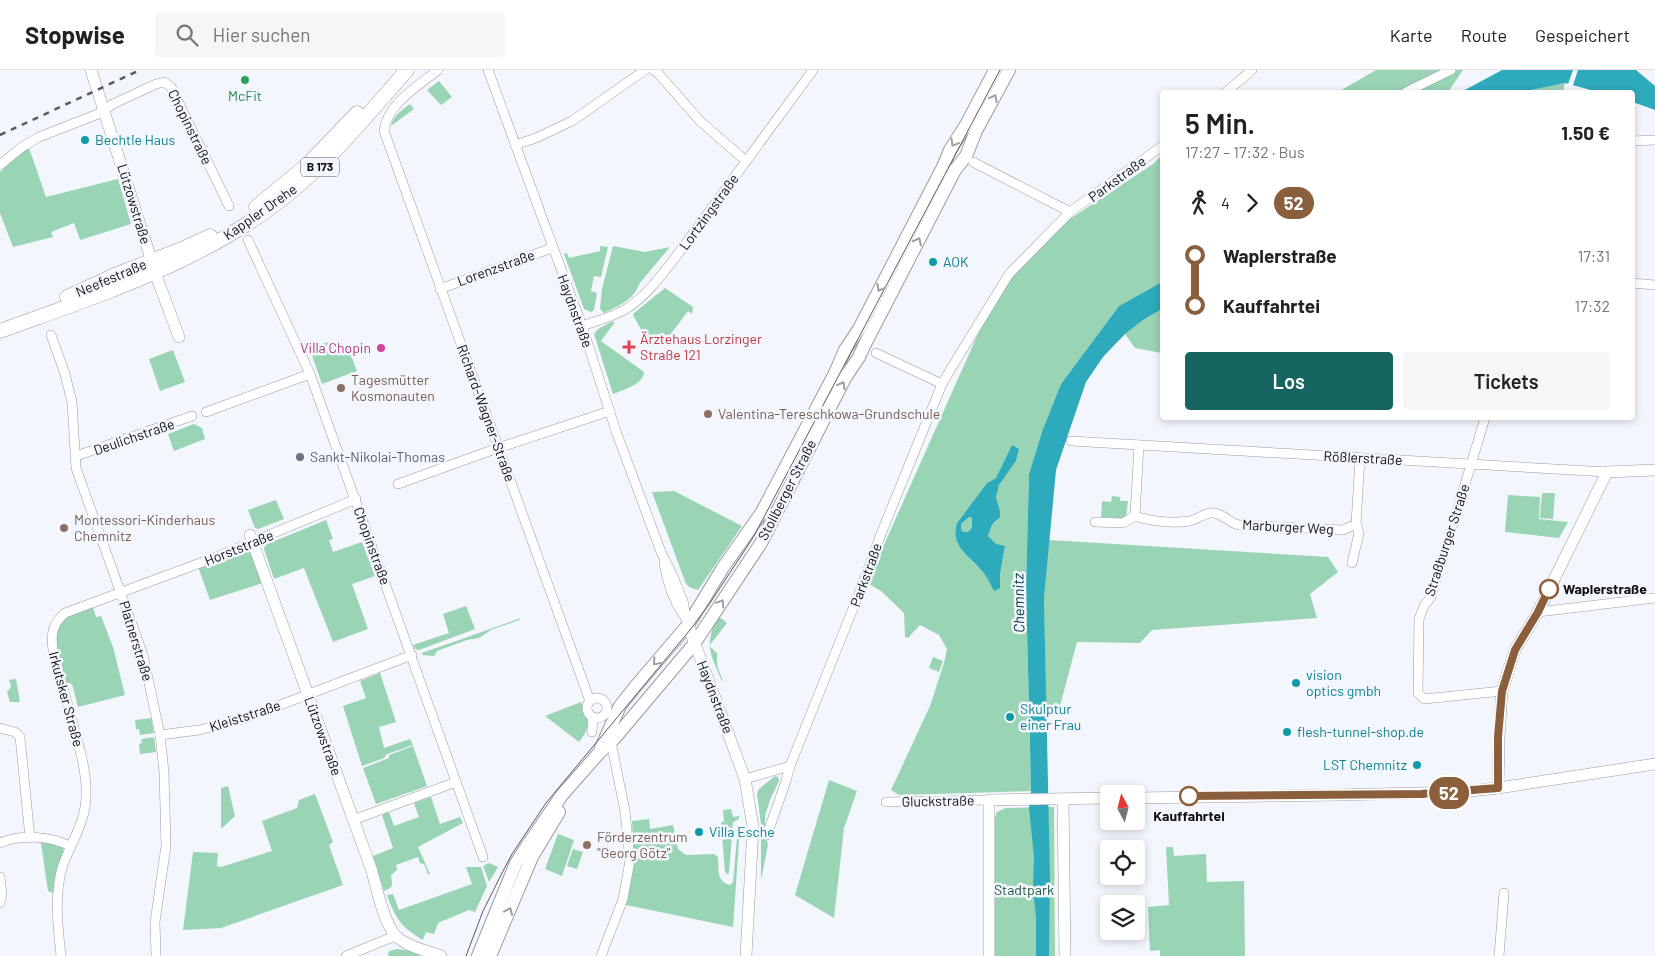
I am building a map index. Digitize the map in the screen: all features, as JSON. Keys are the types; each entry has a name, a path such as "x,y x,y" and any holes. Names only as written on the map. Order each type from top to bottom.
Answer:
{"main road":[{"name":"Kappler Drehe","path":"218,237 307,166 396,70"},
{"name":"Kappler Drehe","path":"218,237 277,203 325,162 407,70"},
{"name":"Stollberger Straße","path":"599,753 620,706 686,620 762,512 835,373 845,350 859,328 943,167 950,150 966,125 995,70"},
{"name":"Stollberger Straße","path":"478,956 516,863 562,795 611,742 694,644 761,543 820,426 845,378 859,358 955,170 966,156 976,131 1008,70"},
{"name":"Neefestraße","path":"0,331 153,267 182,249 218,237"},
{"name":"Neefestraße","path":"0,322 59,300 117,274 153,267"},
{"name":"Stollberger Straße","path":"490,956 532,857 578,778"}],"street":[{"name":"Lützowstraße","path":"91,70 105,109 153,267 179,337"},
{"name":"Richard-Wagner-Straße","path":"438,70 396,106 387,118 384,131 590,701 587,708 589,714 593,717 592,732"},
{"name":"Haydnstraße","path":"488,70 582,326 610,412 661,552 684,604 686,620 694,644 745,779"},
{"path":"515,145 540,137 572,121 646,70"},
{"path":"653,70 657,72 700,121 746,161"},
{"name":"Lortzingstraße","path":"582,326 617,314 638,299 678,254 813,70"},
{"path":"1228,90 1252,70"},
{"path":"1410,90 1451,70"},
{"name":"Chopinstraße","path":"105,109 156,84 164,82 168,84 229,206"},
{"path":"0,165 39,136 98,114 105,109"},
{"path":"1635,141 1655,140"},
{"name":"Parkstraße","path":"767,835 790,766 942,384 1009,274 1070,212 1160,147"},
{"path":"973,162 1070,212"},
{"name":"Chopinstraße","path":"248,240 310,374 483,857"},
{"name":"Lorenzstraße","path":"440,289 552,248"},
{"path":"1635,283 1655,285"},
{"name":"Platnerstraße","path":"51,335 70,395 76,468 143,655 160,735 164,772 166,846 156,922 156,956"},
{"path":"876,353 942,384"},
{"path":"206,412 310,374"},
{"path":"398,484 498,448 610,412"},
{"name":"Deulichstraße","path":"76,456 192,416"},
{"name":"Straßburger Straße","path":"1484,420 1431,597 1424,606 1419,618 1418,693 1424,700 1502,691"},
{"name":"Rößlerstraße","path":"1071,441 1607,472 1655,470"},
{"path":"1135,516 1139,445"},
{"path":"1352,563 1359,533 1356,524 1360,458"},
{"path":"1498,788 1498,737 1502,691 1515,650 1538,612 1607,472"},
{"name":"Horststraße","path":"121,592 356,499"},
{"name":"Marburger Weg","path":"1095,522 1123,524 1135,516 1147,520 1186,522 1210,513 1216,513 1233,524 1240,525 1343,530 1356,524"},
{"name":"Lützowstraße","path":"251,539 372,871 389,926 395,936"},
{"name":"Irkutsker Straße","path":"61,956 57,898 62,871 83,815 86,779 53,650 52,629 58,619 65,614 121,592"},
{"path":"1538,612 1655,598"},
{"name":"Kleiststraße","path":"160,735 218,726 308,695 412,655"},
{"path":"590,701 594,698 599,698 605,701 607,706 604,715 600,718 593,717"},
{"path":"0,728 15,732 20,737 30,838"},
{"path":"601,956 622,899 630,860 625,811 611,742"},
{"path":"1145,798 1421,794 1498,788 1655,764"},
{"path":"746,956 753,827 745,779 790,766"},
{"path":"353,820 456,782"},
{"path":"989,956 989,800 1100,798"},
{"name":"Gluckstraße","path":"886,802 989,800"},
{"path":"1063,800 1065,956"},
{"path":"0,843 12,839 50,838 70,846"},
{"path":"0,877 2,891 0,903"},
{"path":"1499,956 1504,893"},
{"path":"346,956 395,936 404,942 441,956"}],"green space":[{"path":"1376,70 1463,70 1449,90 1341,90"},
{"path":"439,81 452,97 441,105 427,90"},
{"path":"1565,83 1563,90 1531,90"},
{"path":"410,104 414,109 391,126 396,116"},
{"path":"29,148 46,197 118,179 131,224 80,240 74,223 51,232 53,237 13,247 0,213 0,172 18,155"},
{"path":"1160,157 1160,283 1119,306 1061,384 1044,427 1029,474 1026,590 1031,791 899,795 891,790 930,706 947,649 939,635 920,625 908,638 905,637 904,613 881,591 867,583 1002,280 1040,239 1153,164","holes":["1012,446 1019,449 1016,461 999,485 996,497 1000,511 997,521 992,525 988,536 996,545 1005,547 1000,575 1000,588 961,548 956,537 956,530 957,523 987,483 996,478"]},
{"path":"600,246 608,247 601,277 594,276 591,291 597,293 594,310 591,312 584,309 564,254 567,253 569,258 600,251"},
{"path":"613,246 645,252 670,247 629,298 604,313 600,309 602,289"},
{"path":"665,288 693,307 692,314 688,311 662,346 643,333 633,315"},
{"path":"1160,310 1160,353 1135,348 1125,334"},
{"path":"611,322 615,322 601,341 644,372 641,380 637,383 613,394 594,334 598,329"},
{"path":"329,342 342,343 346,354 350,353 357,371 322,384 309,347"},
{"path":"173,350 185,382 160,391 149,359"},
{"path":"194,424 202,428 205,439 174,451 168,434"},
{"path":"674,491 742,526 698,590 686,584 652,492"},
{"path":"1542,493 1555,493 1553,519 1540,518"},
{"path":"1508,495 1540,497 1539,519 1568,522 1559,538 1505,532"},
{"path":"1112,496 1120,497 1120,501 1128,501 1126,519 1101,517 1102,501 1111,502"},
{"path":"276,500 284,519 258,529 255,528 248,510"},
{"path":"969,517 972,518 972,529 968,532 963,532 961,524"},
{"path":"326,520 333,539 329,540 333,552 362,542 375,576 352,584 368,629 333,642 304,568 274,579 264,549 265,545"},
{"path":"1049,540 1328,557 1338,572 1310,594 1317,618 1152,630 1140,643 1077,642 1060,706 1046,706 1044,598"},
{"path":"252,543 266,582 210,600 197,564"},
{"path":"466,606 475,629 419,650 415,649 413,645 449,633 443,614"},
{"path":"93,607 96,617 101,616 113,647 125,695 78,707 72,684 64,682 56,648 57,632 60,624 66,618"},
{"path":"717,615 727,623 710,645 711,635"},
{"path":"521,618 491,630 479,638 467,640 437,651 434,656 422,655 422,653"},
{"path":"710,647 717,653 717,665 723,681 714,662"},
{"path":"933,657 943,661 939,672 929,668"},
{"path":"380,673 396,722 379,727 384,748 410,739 413,745 387,754 384,758 362,766 343,706 366,698 360,681"},
{"path":"16,679 20,702 10,702 7,692 11,687 9,680"},
{"path":"581,702 588,726 579,742 545,716"},
{"path":"151,718 154,733 140,735 139,729 136,729 135,720"},
{"path":"154,737 156,752 140,754 139,744 142,743 141,739"},
{"path":"413,746 427,786 376,804 363,768"},
{"path":"775,776 778,777 779,781 765,816 765,832 768,845 761,880 761,824 757,794 759,789"},
{"path":"829,780 857,791 844,828 834,918 795,895"},
{"path":"228,786 235,816 221,829 221,788"},
{"path":"315,794 333,842 329,845 343,885 221,928 183,930 193,852 218,853 217,866 221,867 272,851 262,821 297,808 299,800"},
{"path":"431,797 440,824 460,817 463,823 418,847 430,874 428,874 424,864 420,863 418,857 396,865 397,870 391,875 391,887 384,891 373,856 393,848 382,815 389,812 394,826 419,817 414,803"},
{"name":"Stadtpark","path":"1054,807 1055,956 995,956 994,819 997,812 1006,808"},
{"path":"731,809 733,817 739,816 739,819 733,822 729,873 727,874 725,872 721,822 724,822 723,810"},
{"path":"649,819 650,829 673,825 678,849 686,855 714,854 718,857 720,878 730,885 733,882 738,827 740,827 733,927 626,905 634,861 632,821"},
{"path":"558,834 574,840 562,876 545,869"},
{"path":"40,837 63,842 62,861 53,893 48,891"},
{"path":"1166,847 1173,847 1174,856 1206,854 1207,882 1244,881 1245,956 1160,956 1160,950 1150,951 1148,907 1169,905"},
{"path":"573,849 583,852 577,869 567,866"},
{"path":"489,863 498,867 489,882 483,866"},
{"path":"466,867 481,867 487,886 475,912 469,910 438,923 434,934 426,932 423,940 404,927 396,916 387,895 393,894 399,910 472,884"},
{"path":"397,949 411,951 420,956 388,956 389,951"}],"water":[{"path":"1502,70 1636,70 1655,86 1655,110 1635,103 1635,90 1591,90 1565,83 1531,90 1465,90"},
{"path":"1160,283 1160,310 1125,334 1103,357 1086,382 1056,470 1044,598 1050,878 1049,956 1036,956 1036,917 1033,888 1034,857 1029,807 1031,791 1026,590 1029,474 1043,429 1061,384 1119,306"},
{"path":"1012,445 1019,449 1016,461 999,485 996,497 1000,517 992,525 988,536 996,544 1005,546 1000,575 1000,588 994,591 985,575 958,544 956,531 957,523 987,483 996,478","holes":["969,517 972,518 972,528 968,532 963,532 961,524"]}],"pier":[{"path":"1573,70 1578,70 1572,88 1567,87"}],"tram line":[{"path":"466,956 483,911 502,873 512,854 546,803 690,630 754,536 1000,70"}],"railway":[{"path":"0,135 140,70"}],"bus line":[{"name":"52","path":"1189,796 1421,794 1498,788 1498,737 1502,691 1515,650 1538,612 1549,589"}],"place":[{"name":"McFit","path":"245,80"},
{"name":"Bechtle Haus","path":"85,140"},
{"name":"AOK","path":"933,262"},
{"name":"Ärztehaus Lorzinger Straße 121","path":"629,347"},
{"name":"Villa Chopin","path":"381,348"},
{"name":"Tagesmütter Kosmonauten","path":"341,388"},
{"name":"Valentina-Tereschkowa-Grundschule","path":"708,414"},
{"name":"Sankt-Nikolai-Thomas","path":"300,457"},
{"name":"Montessori-Kinderhaus Chemnitz","path":"64,528"},
{"name":"Waplerstraße","path":"1549,589"},
{"name":"vision optics gmbh","path":"1296,683"},
{"name":"Skulptur einer Frau","path":"1010,717"},
{"name":"flesh-tunnel-shop.de","path":"1287,732"},
{"name":"LST Chemnitz","path":"1417,765"},
{"name":"Kauffahrtei","path":"1189,796"},
{"name":"Villa Esche","path":"699,832"},
{"name":"Förderzentrum \"Georg Götz\"","path":"587,845"}],"water label":[{"name":"Chemnitz","path":"1019,603"}]}
